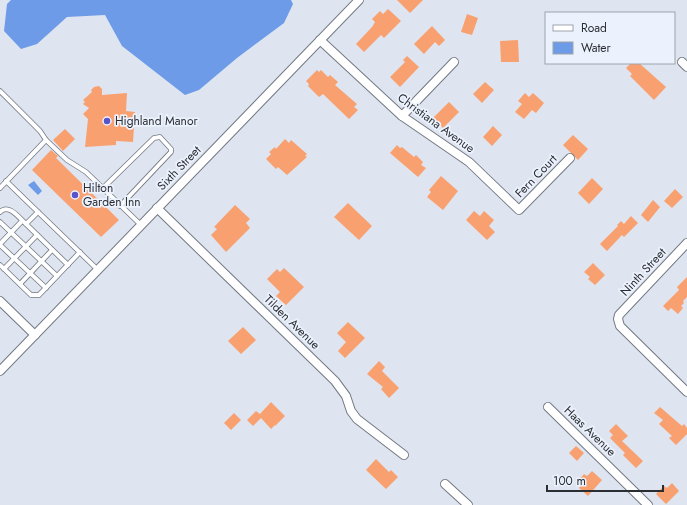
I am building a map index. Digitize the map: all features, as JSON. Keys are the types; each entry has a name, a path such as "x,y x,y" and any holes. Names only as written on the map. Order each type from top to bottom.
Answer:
{"street":[{"name":"Sixth Street","path":"0,371 359,0"},
{"name":"Christiana Avenue","path":"320,40 402,116 468,162 519,210"},
{"path":"402,116 454,62"},
{"name":"Fern Court","path":"519,210 570,158"},
{"name":"Tilden Avenue","path":"157,208 335,381 346,396 351,411 357,419 404,456"},
{"name":"Ninth Street","path":"687,243 619,315 618,319 620,326 687,392"},
{"path":"0,301 35,335"},
{"name":"Haas Avenue","path":"548,407 648,505"},
{"path":"446,484 468,505"}],"lane":[{"path":"0,91 40,131 46,140 66,160 86,172 140,225"},
{"path":"103,188 154,138 160,137 171,149 171,152 120,206"},
{"path":"0,188 46,140"},
{"path":"6,181 98,270"},
{"path":"0,212 2,209 6,208 10,210 68,265"},
{"path":"26,224 38,212"},
{"path":"22,221 0,244 46,288"},
{"path":"0,222 57,276"},
{"path":"4,269 37,235"},
{"path":"20,284 52,250"},
{"path":"0,265 31,295 35,296 39,295 80,252"}],"water":[{"path":"11,0 291,0 293,4 284,23 237,58 199,90 185,95 122,46 105,15 67,17 37,44 21,49 4,31 7,4"},
{"path":"34,181 42,191 38,195 28,185"}],"building":[{"path":"397,0 423,0 410,13"},
{"path":"388,9 401,21 384,38 381,35 364,52 356,44 372,27 375,22 372,19 380,11 383,14"},
{"path":"467,14 478,18 472,35 461,32"},
{"path":"432,26 445,40 439,46 435,42 424,54 414,44"},
{"path":"518,40 519,62 501,62 500,41"},
{"path":"407,56 419,67 400,87 390,77 405,62 403,60"},
{"path":"630,64 640,64 666,87 654,100 630,76 632,74 626,68"},
{"path":"317,70 319,72 321,70 328,77 330,75 338,82 335,85 357,104 354,107 358,110 349,119 323,94 319,97 308,86 309,84 306,81"},
{"path":"485,82 494,90 482,103 473,94"},
{"name":"Highland Manor","path":"99,86 102,89 102,95 127,93 126,111 135,112 133,142 116,141 116,145 85,147 88,119 83,114 89,108 83,104 85,102 83,100 92,92 91,90 94,87"},
{"path":"525,93 529,97 533,93 544,103 536,113 532,110 524,119 515,112 522,104 518,101"},
{"path":"449,102 459,112 443,128 433,118"},
{"path":"493,126 502,135 492,146 483,137"},
{"path":"65,129 75,139 63,151 53,140"},
{"path":"573,135 588,149 578,160 563,145"},
{"path":"285,139 289,143 291,140 307,154 305,156 307,157 287,175 278,167 276,169 266,159 271,154 269,152 275,147 276,149"},
{"path":"397,145 400,148 402,147 414,157 416,155 423,162 421,165 426,168 418,177 390,153"},
{"name":"Hilton Garden Inn","path":"51,150 58,156 56,158 119,220 101,237 32,170"},
{"path":"441,176 458,191 443,210 427,197 431,192 429,190"},
{"path":"592,178 603,189 589,204 578,193"},
{"path":"675,189 683,197 672,208 664,201"},
{"path":"653,200 660,207 648,222 641,215"},
{"path":"348,203 372,226 359,240 334,217"},
{"path":"235,205 250,219 246,223 250,228 226,252 211,235 217,229 214,227"},
{"path":"474,211 480,216 484,211 494,220 489,226 495,232 487,240 466,220"},
{"path":"631,216 638,223 624,237 622,235 607,251 600,244 621,221 624,224"},
{"path":"593,263 605,275 595,285 588,279 590,277 584,272"},
{"path":"284,268 304,287 286,305 276,296 280,292 267,279 277,269 280,272"},
{"path":"687,277 687,297 681,306 683,308 678,314 671,308 668,311 663,306 679,290 677,287"},
{"path":"348,322 365,338 345,358 338,351 346,342 337,333"},
{"path":"243,327 256,340 241,354 228,341"},
{"path":"379,361 385,367 382,371 399,388 389,398 381,389 383,387 367,374"},
{"path":"271,402 285,416 271,429 261,418 253,426 247,420 256,411 260,414"},
{"path":"660,407 682,426 684,424 687,428 687,434 676,445 669,438 672,436 659,424 663,420 654,413"},
{"path":"234,413 241,420 231,430 224,423"},
{"path":"616,424 628,436 622,441 643,461 636,468 623,455 625,453 610,438 613,435 609,431"},
{"path":"576,446 584,453 577,461 569,453"},
{"path":"376,459 389,472 391,470 398,477 386,489 366,470"},
{"path":"592,471 602,480 588,496 579,488 582,484 578,481 584,474 587,476"},
{"path":"672,483 679,491 666,504 656,494 664,486 667,488"}],"place":[{"name":"Highland Manor","path":"107,121"},
{"name":"Hilton Garden Inn","path":"75,195"}]}
